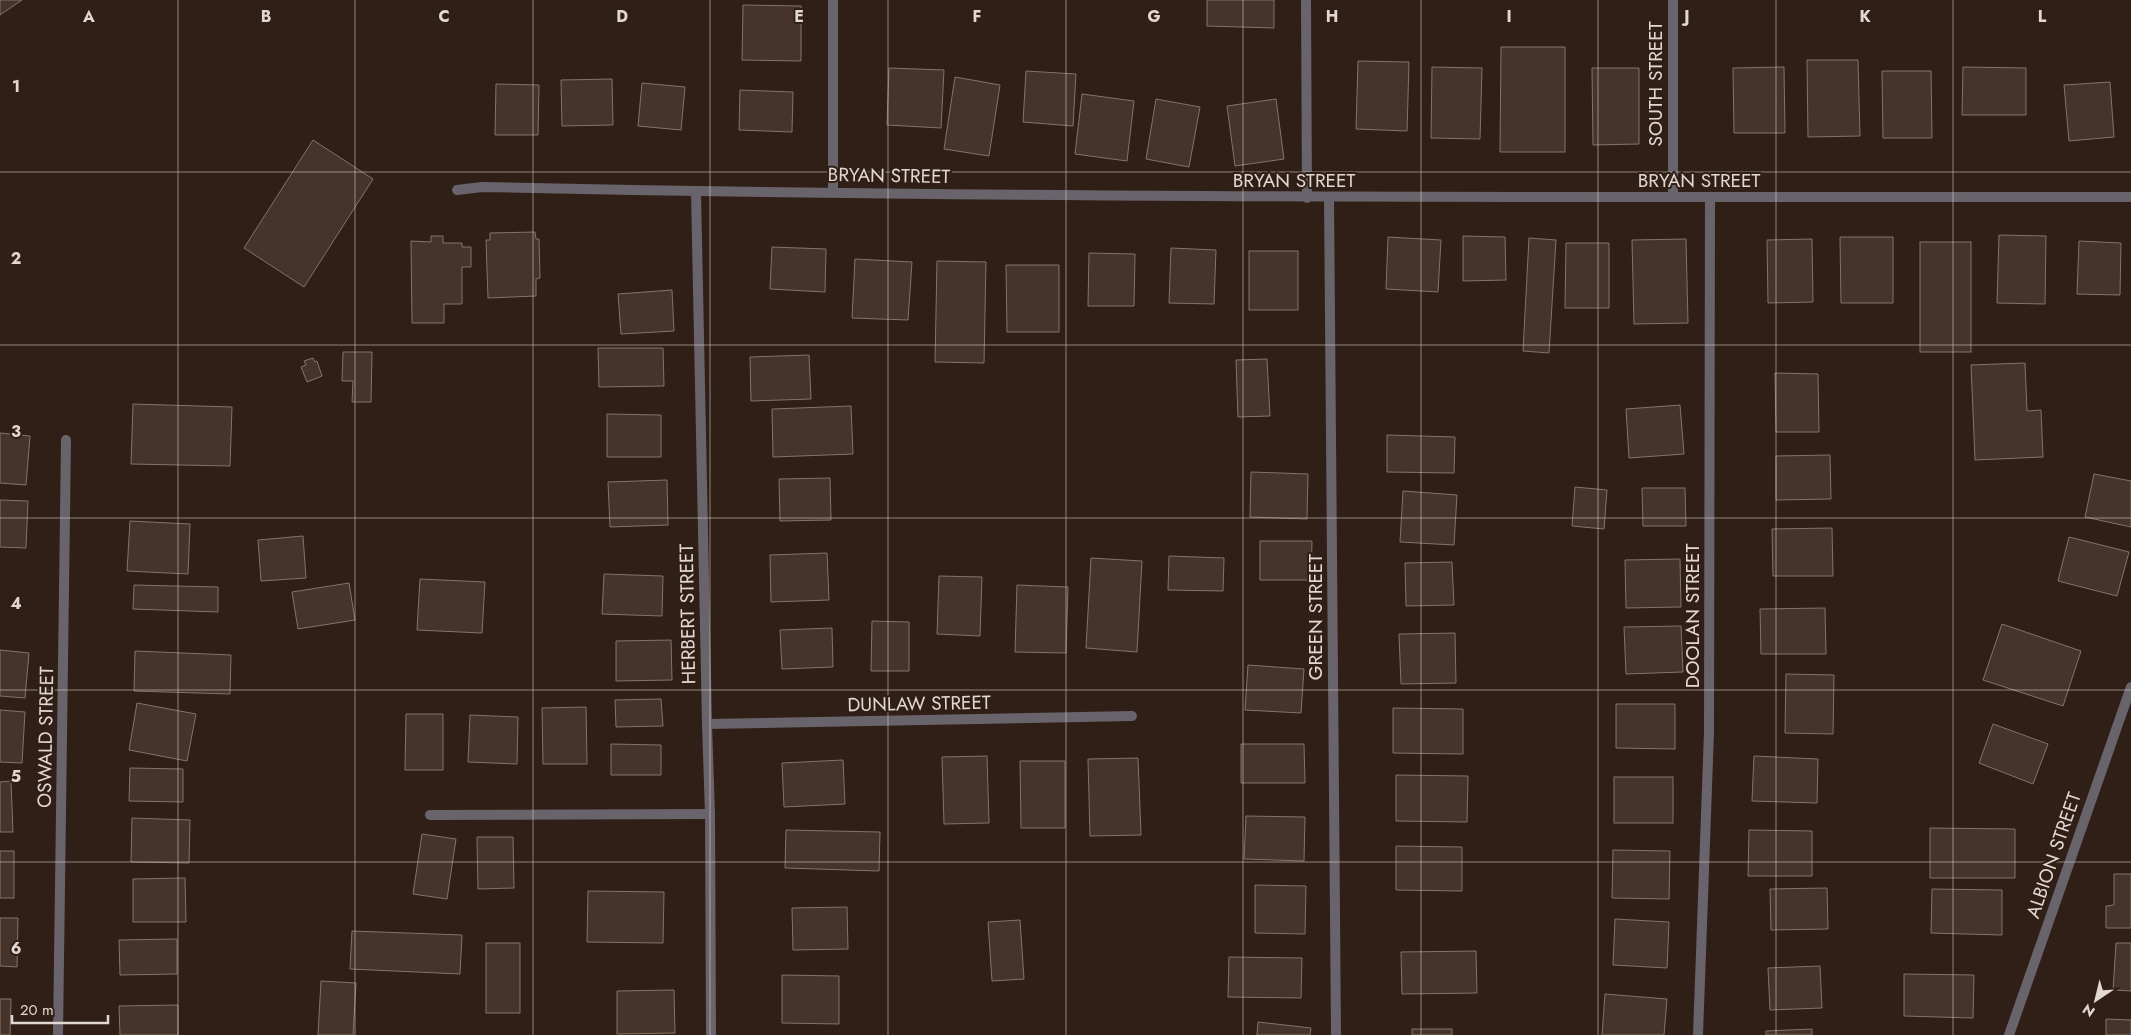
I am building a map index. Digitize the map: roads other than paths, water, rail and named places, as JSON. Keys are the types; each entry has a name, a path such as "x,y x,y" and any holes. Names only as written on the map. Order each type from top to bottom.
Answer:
{"street":[{"path":"832,0 833,192"},
{"path":"1306,0 1306,198"},
{"name":"SOUTH STREET","path":"1673,0 1673,198"},
{"name":"BRYAN STREET","path":"457,190 482,187 696,192 1306,198 2131,197"},
{"name":"HERBERT STREET","path":"696,192 710,814 711,1035"},
{"name":"DOOLAN STREET","path":"1698,1035 1709,732 1710,197"},
{"name":"GREEN STREET","path":"1329,198 1336,1035"},
{"name":"OSWALD STREET","path":"58,1035 66,440"},
{"name":"ALBION STREET","path":"2009,1035 2131,687"},
{"name":"DUNLAW STREET","path":"707,724 1132,716"},
{"path":"430,815 710,814"}]}
